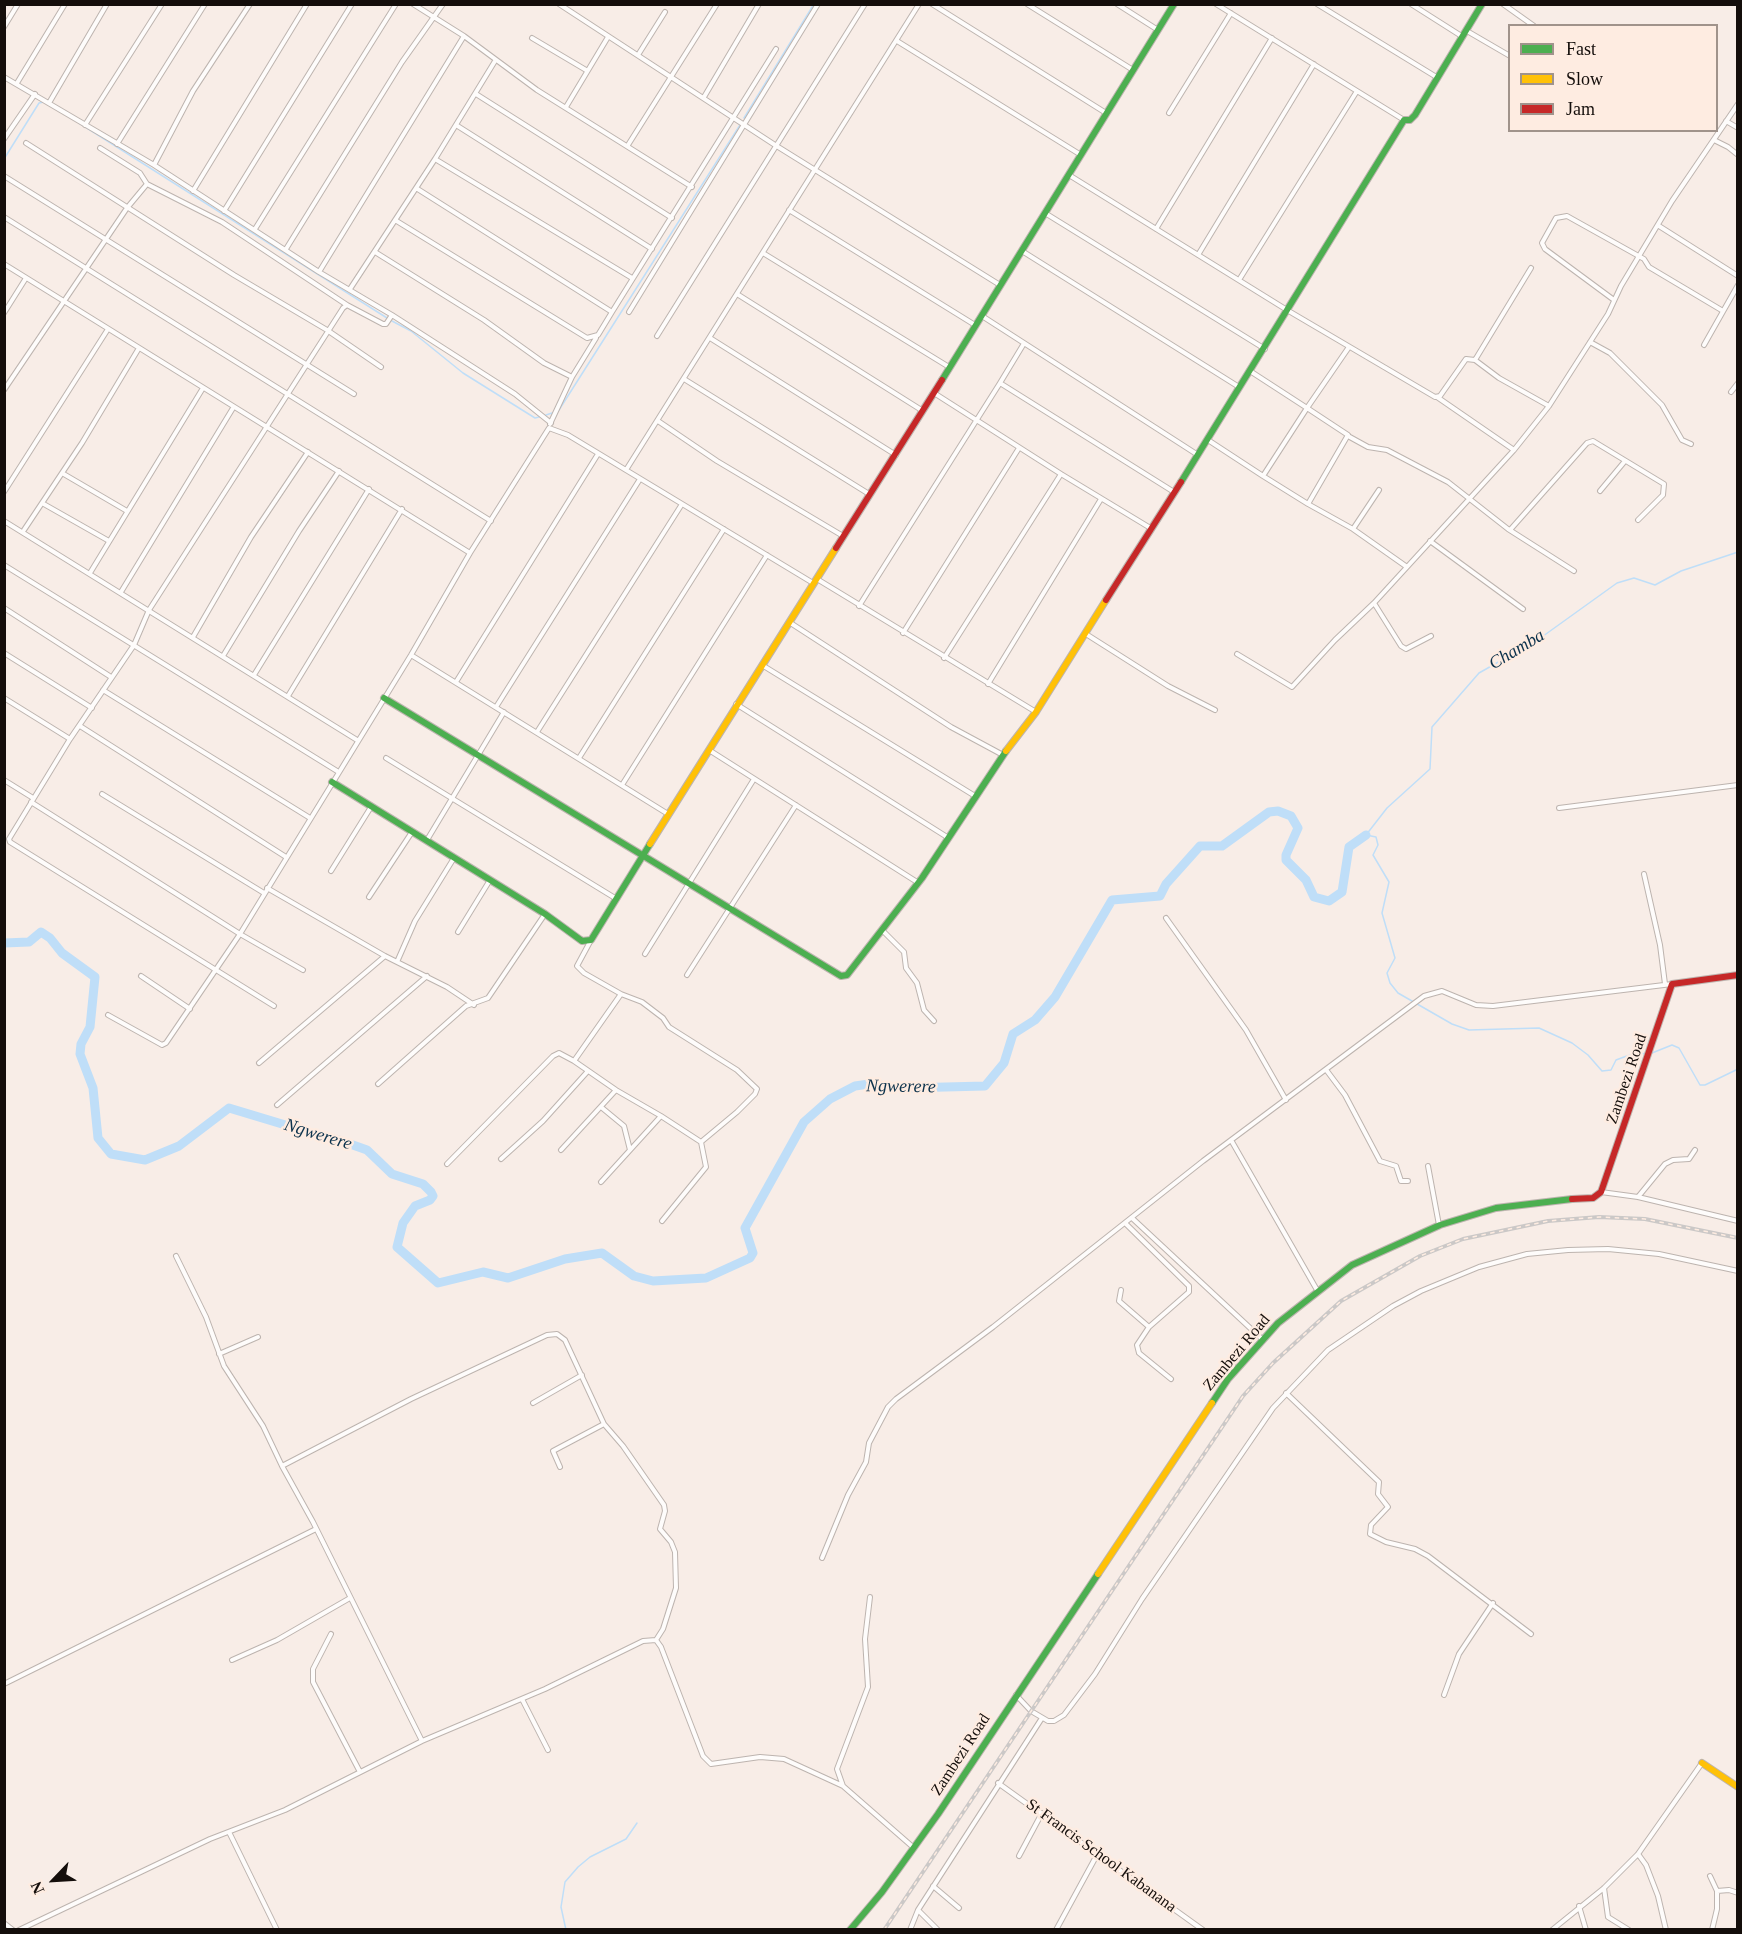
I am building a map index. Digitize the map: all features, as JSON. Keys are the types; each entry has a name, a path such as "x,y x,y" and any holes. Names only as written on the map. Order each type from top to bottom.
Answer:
{"street":[{"path":"4,27 18,4"},
{"path":"17,83 65,4"},
{"path":"49,103 107,4"},
{"path":"85,125 162,4"},
{"path":"117,144 205,4"},
{"path":"154,165 182,110 250,4"},
{"path":"193,191 307,4"},
{"path":"224,211 352,4"},
{"path":"255,229 396,4"},
{"path":"413,4 464,36 495,61 692,187"},
{"path":"286,249 433,16 443,4"},
{"path":"559,4 775,145 1000,285"},
{"path":"628,145 717,4"},
{"path":"704,97 759,4"},
{"path":"629,312 818,4"},
{"path":"657,336 865,4"},
{"path":"626,470 919,4"},
{"path":"932,4 1107,113"},
{"path":"1027,4 1133,71"},
{"path":"1117,4 1159,30"},
{"path":"701,1142 737,1112 757,1089 736,1070 669,1027 663,1018 642,1002 580,970 578,962 615,898 869,494 896,455 1174,4"},
{"path":"1216,4 1404,120 1410,120 1415,115 1482,4"},
{"path":"1317,4 1438,78"},
{"path":"1411,4 1508,56"},
{"path":"1503,4 1531,24"},
{"path":"638,55 665,12"},
{"path":"1169,113 1231,13"},
{"path":"319,272 464,36"},
{"path":"532,38 586,70"},
{"path":"566,107 586,70 608,38"},
{"path":"1156,229 1272,38"},
{"path":"897,41 1081,155"},
{"path":"108,1015 162,1045 166,1043 190,1009 240,934 285,857 411,655 470,553 550,425 572,377 776,49"},
{"path":"350,289 435,159 495,61"},
{"path":"1198,255 1314,64"},
{"path":"4,77 154,165 319,272 392,315 514,394 550,425 1036,712"},
{"path":"1239,280 1357,91"},
{"path":"4,139 35,94"},
{"path":"476,94 672,218"},
{"path":"1237,654 1292,687 1470,499 1514,450 1548,406 1590,342 1672,201 1737,104"},
{"path":"384,698 841,976 849,973 917,882 1003,755 1036,712 1265,349 1404,120"},
{"path":"1726,121 1737,128"},
{"path":"456,125 652,249"},
{"path":"1714,140 1737,155"},
{"path":"26,143 127,208 327,330 381,367"},
{"path":"100,147 140,172 147,184 222,222 347,305 383,324 386,324 392,315"},
{"path":"435,159 632,278"},
{"path":"1069,175 1287,310 1437,397 1514,450"},
{"path":"4,176 354,394"},
{"path":"4,390 127,208 147,184"},
{"path":"416,188 612,312"},
{"path":"789,210 976,325"},
{"path":"1045,213 1265,349"},
{"path":"1614,300 1550,255 1542,243 1547,230 1556,218 1568,216 1723,311"},
{"path":"4,217 491,521"},
{"path":"395,220 587,338 596,338"},
{"path":"1659,226 1737,276"},
{"path":"1022,251 1239,387"},
{"path":"375,252 484,320 544,363 572,377"},
{"path":"762,253 949,367"},
{"path":"4,264 470,553"},
{"path":"1475,360 1531,268"},
{"path":"4,313 26,278"},
{"path":"1704,345 1737,285"},
{"path":"737,294 923,411"},
{"path":"274,1006 218,968 10,842 10,835 70,739 134,645 149,610 286,394 327,330 347,305"},
{"path":"982,316 1198,455"},
{"path":"4,492 108,329"},
{"path":"710,338 896,455"},
{"path":"1590,342 1610,353 1662,405 1682,440 1690,444"},
{"path":"859,606 946,466 977,422 1023,344"},
{"path":"1263,476 1349,347"},
{"path":"24,530 139,348"},
{"path":"1437,397 1466,359 1475,360 1499,378 1548,406"},
{"path":"1250,371 1348,436 1368,447 1387,450 1405,458 1448,482 1510,530 1574,571"},
{"path":"683,379 869,494"},
{"path":"1000,383 1174,492"},
{"path":"1731,392 1737,384"},
{"path":"90,573 203,388"},
{"path":"934,392 1018,448 1152,529"},
{"path":"121,592 233,408"},
{"path":"658,421 717,461 843,537"},
{"path":"1308,504 1348,436"},
{"path":"1208,440 1308,504 1353,529 1407,567"},
{"path":"1510,530 1587,443 1593,441 1602,444 1662,483 1664,487 1660,500 1646,510 1638,520"},
{"path":"903,633 1018,448"},
{"path":"193,637 251,537 308,452"},
{"path":"456,682 598,454"},
{"path":"1600,491 1625,461"},
{"path":"224,656 299,531 339,471"},
{"path":"62,473 127,511"},
{"path":"944,658 1061,474"},
{"path":"496,707 640,479"},
{"path":"254,675 369,489"},
{"path":"1353,529 1379,490"},
{"path":"988,684 1101,499"},
{"path":"42,503 109,541"},
{"path":"537,732 682,504"},
{"path":"288,696 402,509"},
{"path":"4,521 24,530 357,740"},
{"path":"579,758 724,529"},
{"path":"1430,541 1523,609"},
{"path":"622,785 767,555"},
{"path":"4,566 338,771"},
{"path":"1374,603 1404,648 1431,636"},
{"path":"4,608 111,677"},
{"path":"789,622 951,727 1003,755"},
{"path":"1086,633 1168,686 1215,711"},
{"path":"4,653 92,708"},
{"path":"411,655 668,814"},
{"path":"762,665 975,796"},
{"path":"103,690 309,818"},
{"path":"4,698 70,739"},
{"path":"736,705 947,837"},
{"path":"426,841 504,712"},
{"path":"80,726 285,857"},
{"path":"709,750 917,882"},
{"path":"386,758 615,898"},
{"path":"645,954 754,779"},
{"path":"4,780 240,934 303,970"},
{"path":"332,782 545,914 582,941 591,940"},
{"path":"1559,808 1737,785"},
{"path":"102,794 264,893"},
{"path":"687,975 796,805"},
{"path":"332,871 372,806"},
{"path":"369,897 412,832"},
{"path":"398,962 415,921 454,858"},
{"path":"1644,874 1669,984"},
{"path":"458,932 489,880"},
{"path":"267,888 385,956 427,976 474,1005"},
{"path":"378,1084 466,1006 488,998 545,914"},
{"path":"1166,918 1246,1030 1287,1100"},
{"path":"881,929 904,952 906,968 917,983 924,1010 934,1021"},
{"path":"259,1063 385,956"},
{"path":"822,1558 835,1523 866,1461 869,1443 888,1407 1231,1140 1327,1071 1424,996 1442,991 1476,1005 1493,1006 1737,975"},
{"path":"141,976 190,1009"},
{"path":"277,1105 427,976"},
{"name":"Zambezi Road","path":"850,1929 914,1848 1228,1379 1263,1340 1317,1290 1352,1265 1440,1225 1496,1208 1533,1202 1593,1198 1601,1192 1652,1048 1669,984"},
{"path":"574,1061 621,993"},
{"path":"447,1164 553,1056 559,1053 701,1142 706,1167 662,1221"},
{"path":"501,1159 543,1121 588,1071"},
{"path":"1327,1071 1344,1095 1380,1161 1396,1166 1401,1181 1408,1181"},
{"path":"561,1150 616,1090"},
{"path":"601,1107 624,1126 630,1150"},
{"path":"602,1182 661,1116"},
{"path":"1231,1140 1317,1290"},
{"path":"1638,1197 1665,1164 1673,1160 1689,1160 1695,1150"},
{"path":"1428,1166 1440,1225"},
{"path":"1601,1192 1638,1197 1737,1221"},
{"path":"1132,1218 1263,1340"},
{"path":"1125,1223 1189,1286 1189,1292 1149,1328 1137,1346 1137,1350 1171,1379"},
{"path":"1016,1695 1031,1712 1054,1721 1072,1705 1269,1412 1335,1344 1393,1306 1454,1276 1505,1259 1568,1250 1608,1249 1659,1254 1737,1271"},
{"path":"176,1256 206,1317 219,1354 263,1426 422,1741"},
{"path":"1121,1290 1118,1300 1149,1328"},
{"path":"19,1929 230,1832 285,1810 422,1741 522,1699 630,1646 656,1640 663,1629 676,1588 675,1551 660,1529 665,1511 623,1446 604,1424 565,1340 557,1334 547,1335 434,1388 282,1466"},
{"path":"219,1354 258,1337"},
{"path":"533,1403 582,1375"},
{"path":"1286,1393 1380,1482 1378,1494 1388,1507 1371,1525 1370,1534 1386,1542 1415,1549 1428,1556 1531,1634"},
{"path":"560,1467 553,1451 604,1424"},
{"path":"4,1684 316,1529"},
{"path":"843,1786 837,1769 868,1687 865,1639 870,1597"},
{"path":"232,1660 277,1640 350,1598"},
{"path":"1444,1695 1459,1654 1493,1603"},
{"path":"331,1634 313,1669 313,1682 360,1772"},
{"path":"656,1640 703,1756 711,1764 760,1756 784,1759 843,1786 914,1848"},
{"path":"522,1699 548,1750"},
{"path":"910,1929 918,1910 933,1886 1042,1718"},
{"path":"1552,1929 1604,1888 1638,1854 1702,1763 1737,1787"},
{"name":"St Francis School Kabanana","path":"998,1783 1203,1929"},
{"path":"1019,1856 1042,1813"},
{"path":"230,1832 277,1929"},
{"path":"1056,1929 1098,1853"},
{"path":"1638,1854 1646,1865 1658,1896 1666,1929"},
{"path":"1710,1876 1716,1891 1717,1909 1712,1929"},
{"path":"933,1886 959,1908"},
{"path":"1604,1888 1608,1917 1629,1929"},
{"path":"1716,1891 1729,1890 1737,1893"},
{"path":"1579,1906 1586,1929"},
{"path":"918,1910 938,1929"},
{"path":"4,1923 13,1929"}],"water":[{"path":"296,1119 298,1126 336,1135 367,1150 346,1142 293,1131 293,1123"}],"waterway":[{"path":"744,118 814,4"},
{"path":"4,159 39,103 44,102"},
{"path":"79,123 387,318"},
{"path":"559,410 740,125"},
{"path":"392,321 411,331 463,373 535,418 539,417"},
{"path":"546,415 552,413"},
{"name":"Chamba","path":"1366,835 1387,808 1430,769 1432,727 1479,673 1539,639 1617,583 1634,578 1655,585 1681,571 1738,552"},
{"name":"Ngwerere","path":"336,1139 367,1150 392,1174 423,1184 431,1192 433,1196 430,1200 415,1206 403,1223 397,1247 438,1283 483,1272 508,1278 565,1259 602,1253 634,1276 653,1281 706,1278 750,1258 753,1253 745,1228 804,1122 830,1099 855,1086 869,1084 906,1088 985,1086 1004,1063 1013,1034 1035,1020 1055,997 1112,900 1160,896 1166,884 1200,846 1222,846 1269,812 1278,811 1291,816 1298,828 1286,860 1306,880 1314,897 1329,901 1342,892 1349,847 1366,835"},
{"name":"Ngwerere","path":"1366,835 1376,837 1378,845 1373,855 1389,882 1382,913 1395,958 1387,973 1390,983 1398,993 1452,1024 1469,1030 1539,1028 1572,1043 1588,1055 1602,1071 1611,1070 1616,1060 1624,1057 1636,1053 1648,1054"},
{"name":"Ngwerere","path":"4,943 29,942 41,932 50,938 62,953 95,977 90,1027 81,1044 80,1054 93,1088 98,1138 111,1154 145,1160 179,1146 229,1108 302,1130"},
{"name":"Ngwerere","path":"1652,1053 1672,1045 1679,1048 1700,1085 1705,1085 1738,1069"},
{"path":"566,1930 561,1907 565,1882 590,1857 626,1839 637,1823"}],"railway":[{"path":"884,1930 1243,1396 1273,1363 1341,1301 1420,1256 1463,1239 1548,1221 1599,1217 1645,1219 1738,1238"}],"traffic: fast":[{"path":"942,380 1174,4"},
{"path":"1181,482 1404,120 1410,120 1415,115 1482,4"},
{"path":"384,698 841,976 847,975 922,878 1006,751"},
{"path":"332,782 545,914 582,941 591,940 650,844"},
{"path":"1212,1403 1228,1379 1278,1323 1352,1265 1440,1225 1496,1208 1572,1199"},
{"path":"850,1930 882,1892 938,1814 1098,1574"}],"traffic: slow":[{"path":"650,844 836,548"},
{"path":"1006,751 1036,712 1106,600"},
{"path":"1098,1574 1212,1403"},
{"path":"1702,1763 1738,1787"}],"traffic: jam":[{"path":"836,548 942,380"},
{"path":"1106,600 1181,482"},
{"path":"1572,1199 1593,1198 1601,1192 1672,984 1738,975"}]}
